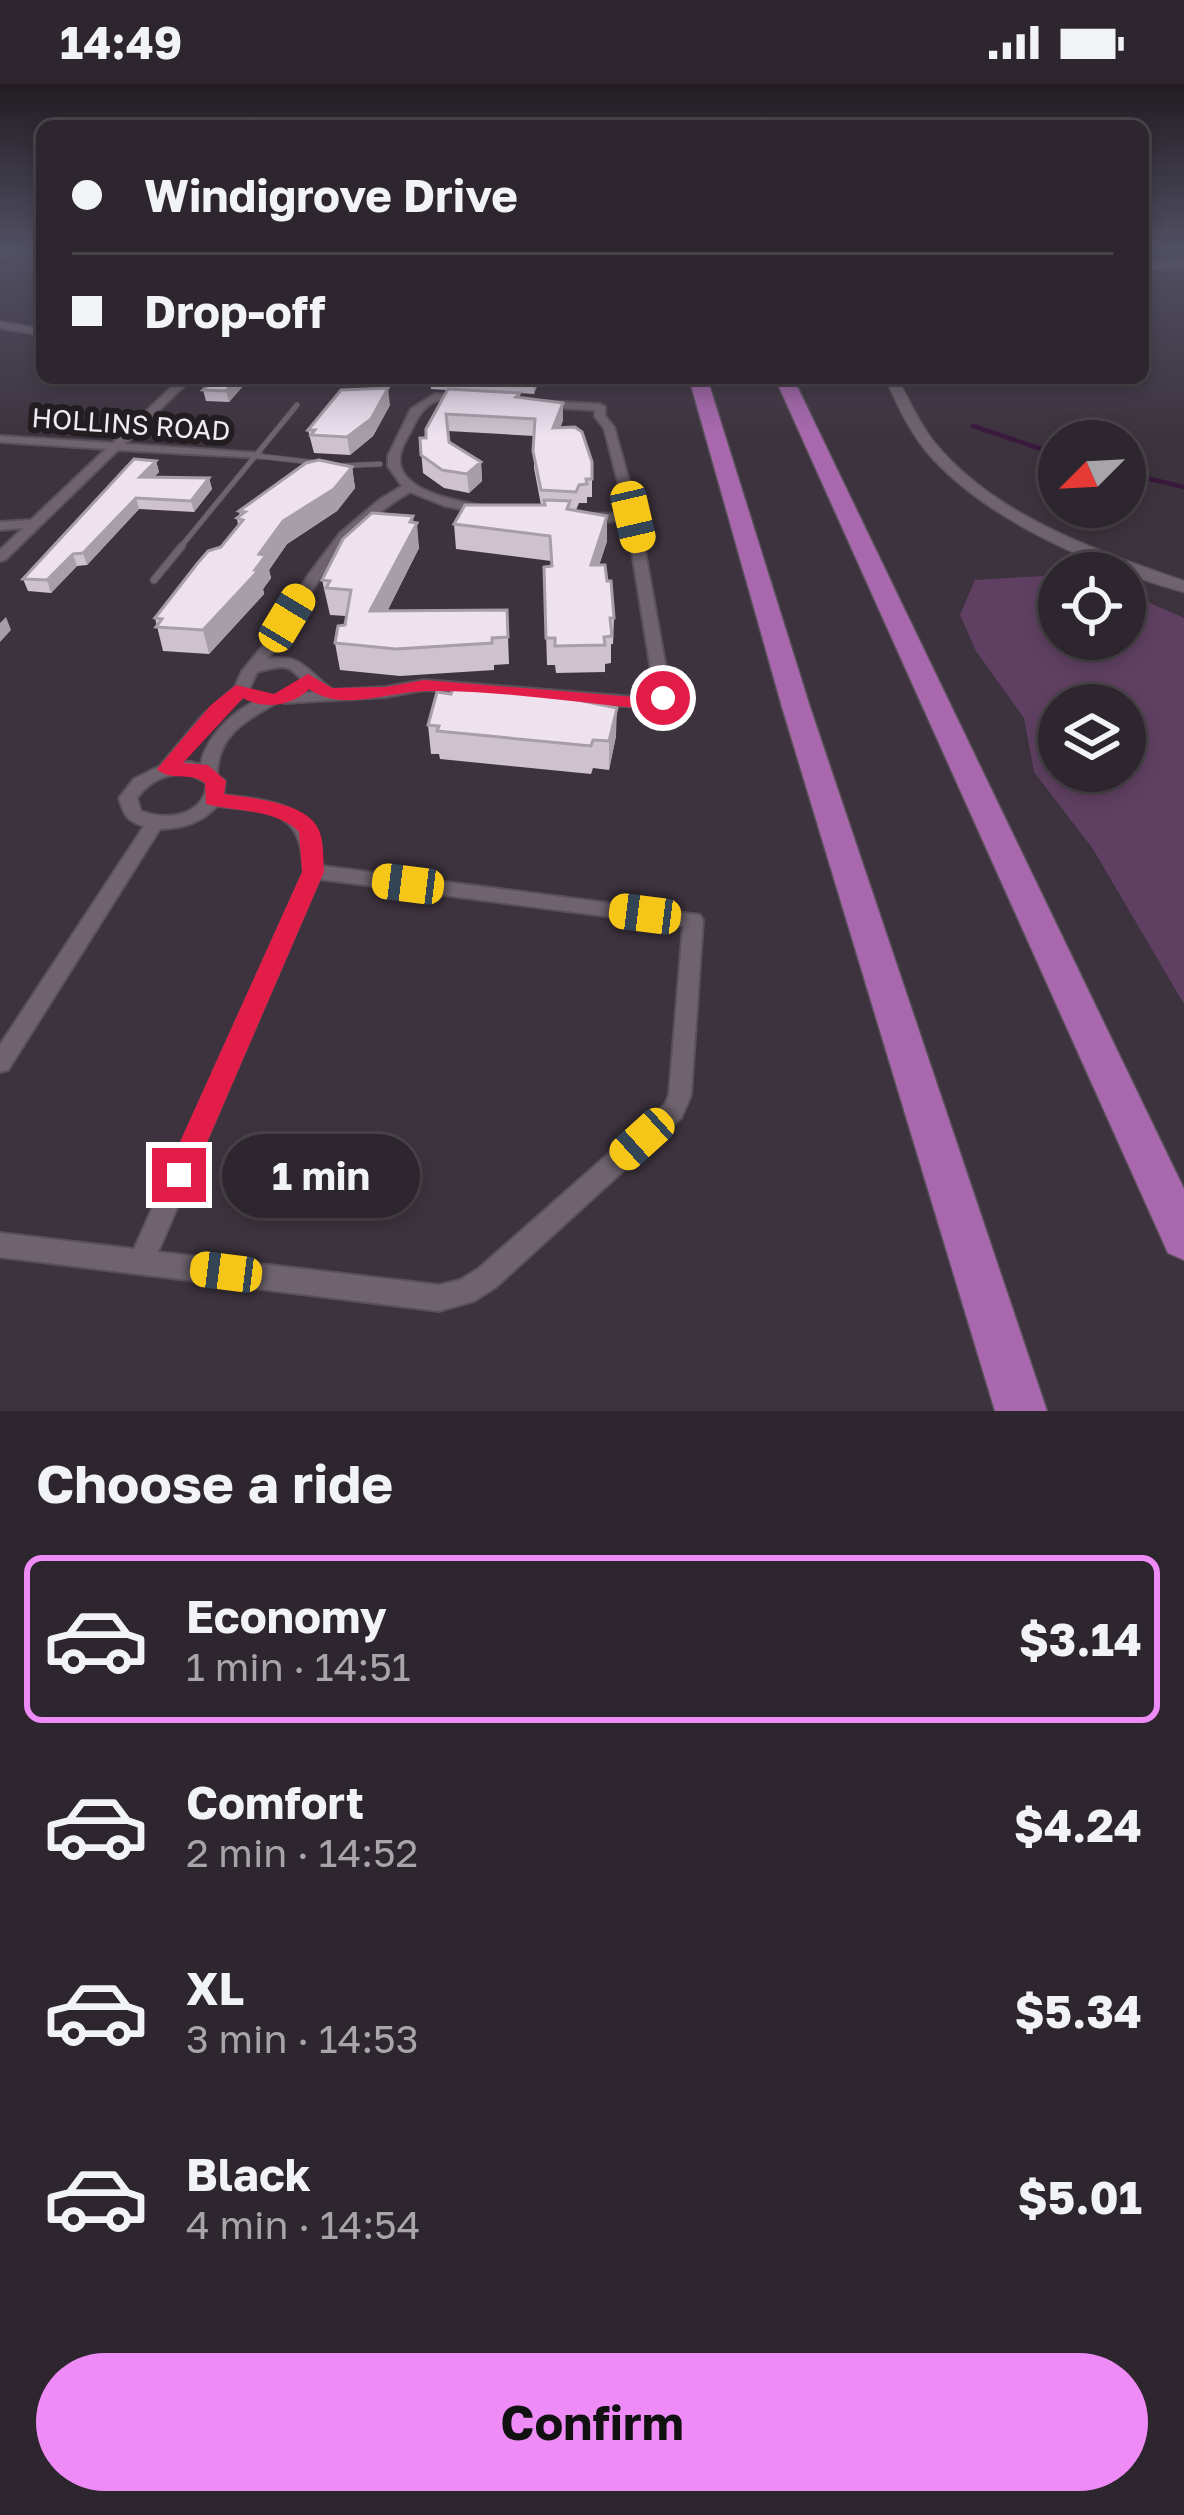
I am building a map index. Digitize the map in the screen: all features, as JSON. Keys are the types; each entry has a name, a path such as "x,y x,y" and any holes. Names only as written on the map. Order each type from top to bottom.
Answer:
{"highway":[{"path":"700,384 796,707 1021,1411"},
{"path":"787,384 1184,1238"}],"street":[{"path":"0,325 36,331"},
{"path":"0,556 181,384"},
{"path":"894,384 921,435 975,488 1071,541 1184,587"},
{"path":"470,399 435,398 415,411 394,466 409,487 448,503 500,512"},
{"path":"409,487 363,515 332,546 271,646 242,681 243,689 256,699 386,692 424,685 649,704 663,698 633,517 600,407 521,402"},
{"name":"HOLLINS ROAD","path":"0,439 258,456"},
{"path":"576,518 633,517"},
{"path":"0,526 34,524"},
{"path":"271,646 286,662"},
{"path":"251,670 286,662 301,666 308,679 328,693"},
{"path":"210,773 191,767 166,769 141,781 128,798 133,815 154,824 189,818 213,800 217,790 207,762 216,742 239,719 301,689 308,679"},
{"path":"166,769 218,709 243,689"},
{"path":"141,1262 313,872 310,830 299,820 261,806 213,800"},
{"path":"0,1063 154,824"},
{"path":"0,1245 439,1298 465,1292 488,1278 673,1111 680,1095 693,920 313,872"}],"lane":[{"path":"154,580 297,405"},
{"path":"258,456 326,465 380,464"}],"shaded area":[{"path":"1038,576 1038,660 1146,660 1146,601 1184,618 1184,1004 1093,849 1049,792 1146,792 1146,684 1038,684 1038,777 1024,718 976,651 960,615 975,580"}],"building":[{"path":"209,384 232,384 226,391 203,390"},
{"path":"388,388 371,419 347,437 311,435 315,430 308,430 341,390"},
{"path":"448,389 520,393 516,397 563,403 553,428 575,427 582,432 592,479 586,479 587,484 579,485 576,492 541,490 533,451 535,419 446,414 449,442 481,462 467,474 442,470 421,455 420,438 426,438 426,429"},
{"path":"134,459 156,461 140,477 209,478 191,501 136,498 83,553 73,554 47,580 23,579"},
{"path":"319,460 352,467 334,489 283,521 259,554 266,555 255,570 259,570 203,630 156,627 162,619 155,618 197,564 208,551 221,547 243,520 237,518 245,512 239,511 306,463"},
{"path":"544,500 570,501 567,509 607,516 591,565 605,565 607,581 611,581 614,618 610,618 612,636 604,637 605,645 555,646 555,638 546,638 544,567 552,566 550,536 454,524 465,505 545,505"},
{"path":"372,513 413,516 410,522 417,523 370,611 507,610 508,637 492,638 492,643 396,649 335,643 338,626 345,625 351,590 326,588 330,581 322,580 343,539"},
{"path":"453,689 544,693 617,708 609,741 593,740 591,746 437,731 439,726 428,725 437,692 451,694"}],"waterway":[{"path":"973,426 1038,448"},
{"path":"1146,478 1184,487"}],"route":[{"path":"179,1175 313,872 310,830 299,820 261,806 213,800 216,781 201,769 166,769 218,709 243,689 256,699 275,700 294,694 308,679 328,693 386,692 424,685 649,704 663,698"}]}
